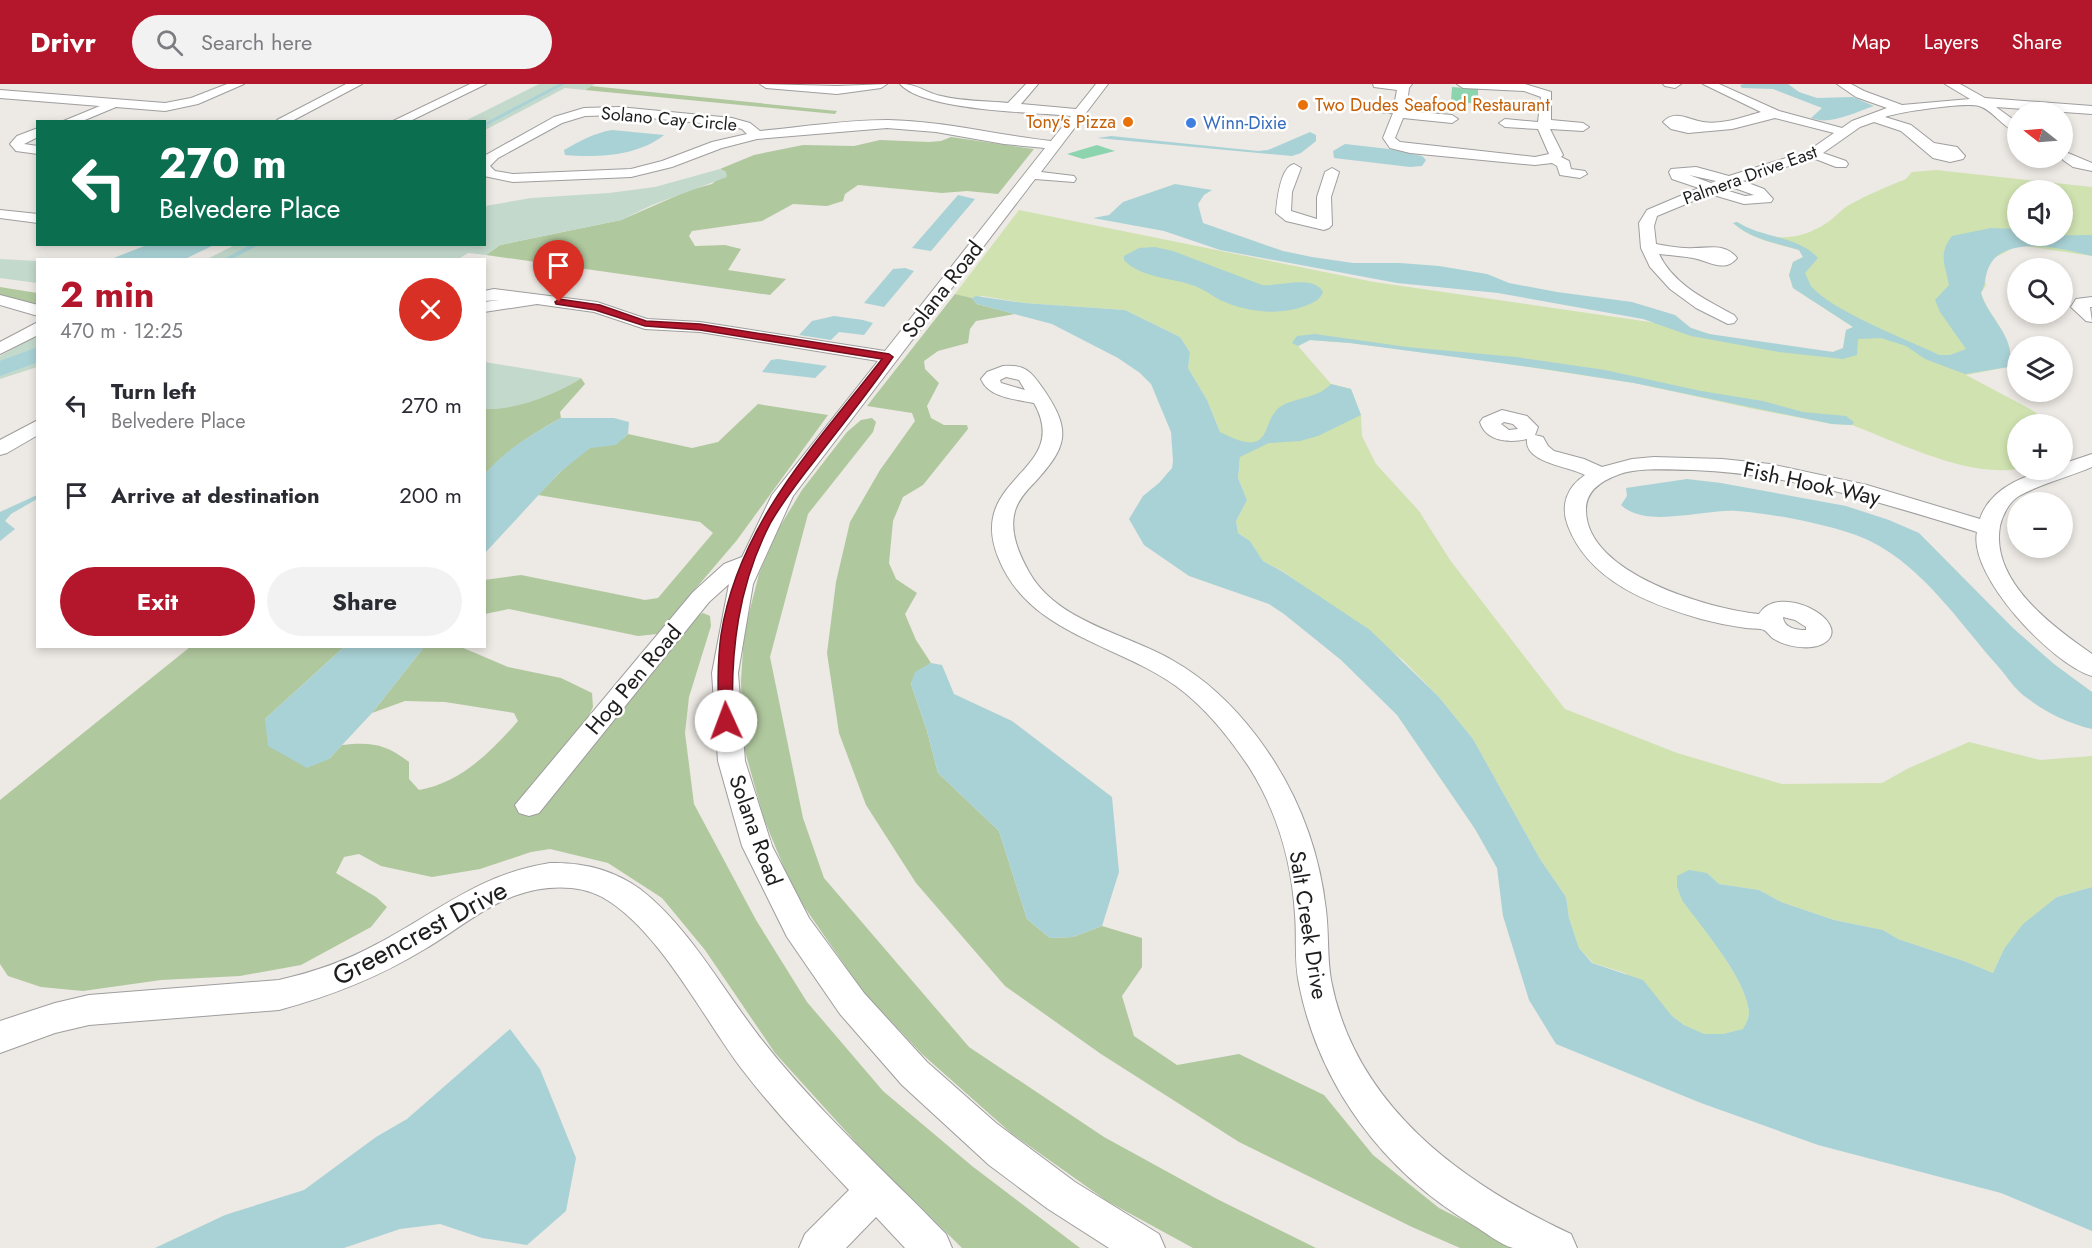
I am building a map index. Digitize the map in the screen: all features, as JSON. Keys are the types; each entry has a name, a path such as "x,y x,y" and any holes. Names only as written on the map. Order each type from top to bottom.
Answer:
{"street":[{"path":"0,102 55,84"},
{"path":"0,94 153,107 179,105 238,84"},
{"path":"283,120 307,109 325,97 356,84"},
{"path":"401,120 480,84"},
{"path":"766,84 837,90 881,84"},
{"path":"906,84 933,98 1081,113"},
{"path":"1011,107 1032,84"},
{"name":"Solana Road","path":"1102,84 889,357 783,495 765,522 747,562 736,596 728,635 724,677 726,721 733,768 746,817 766,868 784,904 808,946 838,988 873,1031 914,1073 982,1136 1033,1176 1145,1248"},
{"path":"1463,84 1541,92 1554,92 1555,84"},
{"path":"1669,84 1675,84"},
{"path":"1709,84 1775,114 1843,132"},
{"path":"1843,84 1868,97 1901,109"},
{"path":"1951,84 1983,102 2007,121"},
{"path":"1378,85 1405,85 1400,112 1390,139"},
{"path":"1487,86 1487,97 1504,99"},
{"path":"1541,92 1548,98 1544,125 1553,155 1564,164 1565,172 1580,174"},
{"name":"Palmera Drive East","path":"1728,319 1676,286 1663,273 1649,248 1648,217 1662,208 1729,181 1813,154 1843,132 1872,117 1901,109 1983,102 2092,110"},
{"path":"72,120 116,104"},
{"path":"1363,107 1452,118"},
{"name":"Solano Cay Circle","path":"486,165 493,155 564,117 584,112 618,111 732,122 746,126 757,135"},
{"path":"1700,126 1732,125 1775,114"},
{"path":"1872,117 1906,128 1931,147"},
{"path":"1505,123 1583,127"},
{"name":"Solano Cay Circle","path":"486,167 496,175 520,178 631,173 662,166 717,145 757,135 887,124 1058,142"},
{"path":"36,133 17,144 21,148 36,150"},
{"path":"1374,134 1390,139 1401,147 1462,157 1506,155 1525,162 1572,153"},
{"path":"1813,154 1841,164"},
{"path":"2073,156 2092,160"},
{"path":"2073,160 2078,164 2092,167"},
{"path":"1294,168 1285,192 1283,213 1324,225 1324,196 1332,172"},
{"path":"1696,171 1760,192 1766,199 1744,200 1709,189 1682,179 1677,176 1676,172 1696,171"},
{"path":"1032,175 1069,179"},
{"path":"0,214 36,219"},
{"path":"1649,248 1701,254"},
{"path":"486,296 494,294 597,307 645,324 700,327 889,357"},
{"path":"486,307 537,299"},
{"path":"0,300 24,305 36,311"},
{"path":"2092,302 2082,303 2079,308 2092,317"},
{"path":"0,349 36,328"},
{"name":"Salt Creek Drive","path":"1040,399 1053,422 1054,436 1045,459 1012,493 1005,505 1003,535 1007,554 1014,570 1040,601 1069,622 1095,636 1139,653 1184,679 1220,711 1250,747 1273,784 1294,832 1305,874 1311,912 1315,982 1325,1020 1338,1053 1357,1089 1392,1134 1436,1177 1479,1208 1526,1235 1557,1248"},
{"path":"0,449 36,427"},
{"path":"1530,437 1548,457 1576,462 1600,474"},
{"path":"2092,459 2010,492 2001,500 1992,514 1988,528 1989,556 2012,597 2049,635 2092,667"},
{"name":"Fish Hook Way","path":"1771,623 1741,621 1683,606 1635,584 1602,560 1581,533 1574,511 1579,492 1600,474 1629,466 1647,464 1746,467 1818,479 1988,528"},
{"name":"Hog Pen Road","path":"529,805 701,597 732,569 747,562"},
{"name":"Greencrest Drive","path":"0,1037 55,1017 89,1010 279,995 308,989 365,968 489,893 508,884 547,876 584,877 609,886 644,909 689,965 765,1071 932,1248"},
{"path":"819,1248 876,1190"}],"green space":[{"path":"539,84 595,84 585,90 565,88 486,129 486,120 467,120"},
{"path":"591,86 837,111 835,114 585,90"},
{"path":"1452,87 1478,89 1478,104 1451,101"},
{"path":"951,137 1034,149 998,194 967,191 942,193 858,185 845,194 843,201 827,206 793,204 762,221 692,231 689,236 695,246 725,245 741,249 728,270 786,279 770,295 486,255 500,245 621,220 690,190 712,184 726,172 720,169 754,155 803,145 854,146 880,140 929,142"},
{"path":"1097,145 1115,151 1083,159 1067,154"},
{"path":"720,169 726,172 727,177 652,205 621,220 500,245 486,255 468,253 460,258 209,258 233,246 486,246 486,206 531,198 609,193 655,187"},
{"path":"1936,170 2028,180 2007,180 2007,246 2017,246 1994,258 1984,275 1986,285 1981,293 2006,338 2007,367 1966,375 2007,397 2007,402 2017,402 2037,414 2007,414 2007,470 1976,468 1933,457 1852,425 1832,424 1754,409 1634,383 1350,343 1310,340 1298,346 1331,384 1351,389 1361,415 1362,436 1376,464 1419,511 1450,560 1565,709 1677,753 1782,784 1882,783 1909,768 1969,742 2040,760 2092,756 2092,887 2057,897 2004,949 1993,973 1898,939 1883,930 1834,920 1781,902 1759,890 1719,884 1707,873 1677,887 1682,899 1732,969 1746,999 1749,1014 1744,1029 1723,1034 1704,1035 1684,1025 1625,973 1593,963 1579,948 1569,918 1566,897 1540,859 1473,739 1438,696 1403,660 1284,572 1263,561 1250,541 1238,533 1236,521 1247,500 1238,478 1240,457 1220,432 1207,400 1188,368 1190,352 1180,337 1125,310 1024,303 955,294 1019,210 1374,282 1691,328 1725,338 1761,344 1833,352 1843,348 1846,330 1853,327 1793,288 1789,275 1793,262 1803,257 1799,250 1756,237 1733,223 1737,222 1770,236 1792,237 1814,230 1858,200 1906,179 1912,172"},
{"path":"2073,185 2092,187 2092,256 2026,246 2073,246"},
{"path":"0,259 36,261 36,283 0,278"},
{"path":"0,287 36,293 36,305 0,296"},
{"path":"955,294 972,298 977,304 1015,314 976,321 970,329 968,343 938,351 924,361 925,369 939,383 927,406 931,418 944,425 967,425 968,429 923,485 903,497 893,521 889,563 896,579 917,593 905,614 916,640 931,663 916,672 911,684 938,773 999,831 1027,919 1050,938 1073,937 1102,926 1142,938 1142,967 1122,996 1134,1036 1177,1065 1239,1054 1324,1095 1373,1155 1439,1208 1518,1248 1460,1248 1412,1227 1239,1142 1101,1054 1005,986 916,883 866,805 839,733 827,653 836,582 850,522 880,470 915,421 912,413 867,406"},
{"path":"36,336 36,367 0,379 0,356"},
{"path":"486,362 581,378 535,400 497,409 486,409"},
{"path":"581,378 585,384 560,412 561,418 520,443 486,473 486,409 508,407 535,400"},
{"path":"758,404 828,415 737,540 657,634 638,636 509,609 486,614 486,580 521,575 645,600 658,598 713,533 700,522 538,495 584,451 596,446 613,444 628,434 692,448 718,442"},
{"path":"872,418 876,422 873,432 808,514 770,657 803,818 824,878 969,1047 1104,1137 1217,1199 1316,1248 1193,1248 1107,1201 1011,1133 922,1054 864,993 794,892 764,819 743,744 741,681 744,633 759,574 776,533 802,490 847,432 861,420"},
{"path":"703,613 710,616 711,626 689,697 685,733 694,804 756,920 807,1002 883,1091 972,1166 1080,1248 962,1248 862,1149 775,1053 705,950 662,898 608,863 550,849 531,852 480,869 432,877 381,866 359,854 344,857 336,873 376,897 387,907 371,927 301,965 240,976 161,980 83,991 41,987 8,976 0,964 0,800 189,648 343,648 265,719 329,759 342,745 370,744 393,751 409,762 409,779 419,790 448,781 474,764 486,755 518,721 514,713 445,702 405,701 372,713 423,648 463,648 508,667 561,678 592,693 593,707 584,726 694,618"}],"water":[{"path":"1788,84 1799,92 1817,98 1853,97 1874,106 1834,119 1818,120 1811,118 1822,108 1773,89 1742,88 1740,85"},
{"path":"612,130 664,135 642,147 617,154 565,155 564,150 593,135"},
{"path":"1310,132 1316,135 1316,141 1301,153 1292,156 1097,138 1111,136 1258,151 1268,150"},
{"path":"1345,144 1389,149 1422,156 1426,160 1422,166 1410,167 1334,158 1333,151"},
{"path":"1175,184 1212,190 1204,195 1198,204 1203,223 1283,251 1353,263 1439,266 1487,274 1509,283 1632,302 1675,315 1691,328 1709,334 1833,352 1843,348 1846,330 1853,327 1793,288 1789,275 1793,262 1803,257 1799,250 1756,237 1733,223 1737,222 1790,241 1810,251 1818,258 1805,273 1811,286 1822,296 1853,315 1939,355 1950,355 1966,349 1940,312 1935,300 1949,285 1944,254 1952,236 1991,228 2007,229 2007,246 2026,246 2013,248 1993,260 1988,268 1981,293 2006,338 2007,367 1965,374 1925,359 1906,346 1881,338 1858,339 1857,355 1843,359 1779,352 1691,336 1643,319 1498,293 1397,283 1220,250 1164,231 1093,218 1109,215 1123,202"},
{"path":"958,195 975,199 931,251 912,248"},
{"path":"2073,235 2092,235 2092,256 2040,246 2073,246"},
{"path":"144,246 212,246 187,258 114,258"},
{"path":"1155,247 1173,251 1262,285 1304,282 1318,287 1323,292 1316,301 1295,309 1274,312 1251,310 1220,300 1196,286 1138,270 1124,260 1124,256 1139,248"},
{"path":"905,268 914,271 884,307 864,303 893,269"},
{"path":"976,296 1024,303 1125,310 1180,337 1190,352 1188,368 1207,400 1220,432 1239,440 1251,442 1259,440 1271,418 1285,404 1315,394 1331,384 1351,389 1361,415 1318,436 1300,441 1269,443 1240,457 1238,478 1247,500 1236,521 1238,533 1250,541 1263,561 1370,630 1438,696 1473,739 1540,859 1566,897 1569,918 1579,948 1592,963 1643,980 1672,1016 1684,1025 1704,1034 1723,1034 1743,1029 1749,1012 1746,999 1732,969 1682,900 1677,887 1677,876 1689,870 1707,873 1719,884 1759,890 1781,902 1834,920 1883,930 1898,939 1993,973 2004,949 2023,924 2057,897 2092,887 2092,1231 2001,1193 1818,1145 1701,1103 1556,1044 1529,1000 1503,916 1497,868 1475,829 1397,715 1341,660 1284,614 1269,604 1189,576 1144,545 1129,519 1143,496 1172,468 1173,461 1171,432 1151,384 1140,373 1118,358 1052,324 977,304 972,298"},
{"path":"834,316 873,323 864,335 839,332 831,340 799,335 812,321"},
{"path":"1315,334 1407,347 1516,357 1605,370 1701,391 1763,401 1803,412 1846,416 1854,422 1852,425 1832,424 1634,383 1544,369 1350,343 1310,340 1298,346 1292,343 1297,336"},
{"path":"771,360 827,366 815,378 762,372"},
{"path":"561,418 614,418 629,422 628,434 616,445 590,448 559,473 486,552 486,473 530,436"},
{"path":"1687,479 1846,506 1919,533 2013,628 2054,664 2092,692 2092,729 2058,717 2023,695 1939,596 1907,565 1870,541 1823,525 1767,514 1723,511 1660,517 1632,512 1621,505 1627,496 1626,488"},
{"path":"36,495 36,500 11,514 5,521 15,529 0,541 0,512"},
{"path":"343,648 423,648 372,713 329,759 307,768 268,746 265,719"},
{"path":"931,663 942,665 954,694 1012,721 1112,797 1119,872 1102,926 1073,937 1050,938 1027,919 999,831 938,773 911,684 915,672"},
{"path":"510,1029 540,1069 576,1158 566,1211 527,1245 482,1238 440,1224 400,1229 344,1248 155,1248 225,1215 304,1190 376,1137 407,1119"}],"waterway":[{"path":"486,124 562,84"},
{"path":"230,258 252,246"},
{"path":"0,369 36,355"}],"place":[{"name":"Two Dudes Seafood Restaurant","path":"1303,105"},
{"name":"Tony's Pizza","path":"1128,122"},
{"name":"Winn-Dixie","path":"1191,123"}],"route":[{"path":"559,302 597,307 645,324 700,327 889,357 783,495 765,522 751,552 736,596 728,635 724,677 726,721"}]}
